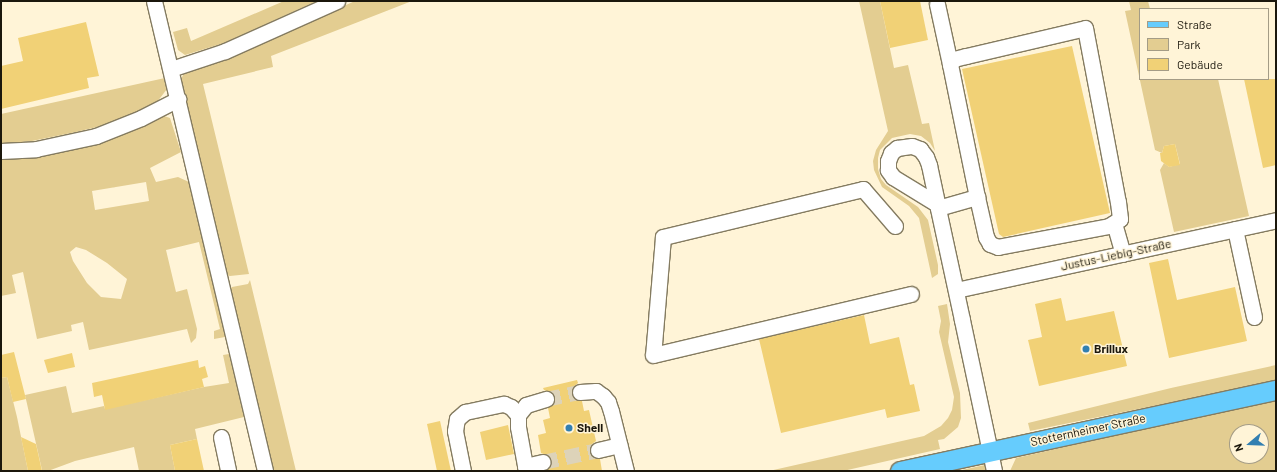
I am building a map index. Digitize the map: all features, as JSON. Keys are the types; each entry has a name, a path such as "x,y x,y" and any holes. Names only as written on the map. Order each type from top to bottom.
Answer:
{"main road":[{"name":"Stotternheimer Straße","path":"900,471 1276,390"}],"street":[{"path":"154,1 164,61 178,100 265,471"},
{"path":"164,61 225,51 337,1"},
{"path":"937,4 977,197 986,237 990,244 998,247 1109,226 1120,219 1085,28 954,59 950,64"},
{"path":"1,151 36,149 96,136 141,118 178,100"},
{"path":"895,226 863,189 663,237 653,355 911,294"},
{"path":"977,197 938,206 994,471"},
{"name":"Justus-Liebig-Straße","path":"956,290 1276,220"},
{"path":"1114,223 1123,254"},
{"path":"1235,229 1254,317"},
{"path":"580,392 596,391 603,396 612,411 626,471"},
{"path":"543,462 526,468 518,427 518,415 526,405 546,399"},
{"path":"463,471 455,431 455,425 461,415 465,412 504,404 511,407 518,415"},
{"path":"221,437 228,471"},
{"path":"598,450 619,445"}],"green space":[{"path":"284,1 317,1 224,43 185,55 178,50 173,32 187,28 191,41"},
{"path":"355,1 412,1 271,56 273,67 203,84 249,274 226,275 181,84 182,77 185,72 254,46"},
{"path":"859,1 880,1 894,68 908,65 922,124 929,123 935,151 930,143 921,136 910,134 892,138 880,150 878,169 881,179 886,185 918,207 928,220 938,265 938,274 932,278 919,218 909,206 882,187 874,170 873,161 876,150 888,131"},
{"path":"1129,1 1148,1 1150,8 1139,8 1139,76 1125,11 1131,10"},
{"path":"165,78 167,89 157,102 134,113 101,126 76,132 32,141 1,144 1,114"},
{"path":"1140,80 1218,80 1249,216 1174,232 1160,170 1164,163 1169,167 1180,164 1175,144 1164,146 1162,153 1155,150"},
{"path":"161,115 170,118 181,152 150,168 156,182 178,177 189,182 225,337 214,339 214,331 220,329 199,242 166,250 176,292 187,289 197,329 196,338 191,343 187,329 89,350 83,322 71,325 72,331 37,339 23,272 12,275 16,293 1,296 1,156","holes":["146,182 149,201 95,210 92,191","76,247 86,250 107,263 127,279 121,299 101,297 87,283 73,261 70,252"]},
{"path":"250,280 296,471 273,471 229,290 232,287 248,284"},
{"path":"947,304 950,324 948,342 960,393 961,418 958,427 944,439 938,440 940,449 843,471 769,471 924,436 941,426 948,418 952,410 954,397 939,332 941,321 938,306"},
{"path":"229,354 244,417 195,429 197,439 170,445 175,471 139,471 134,447 75,461 48,471 38,471 42,470 25,395 66,386 72,413 104,406 105,409 204,387 229,383 223,355"},
{"path":"1276,365 1276,381 1030,431 1028,423 1171,388"},
{"path":"7,377 28,471 1,471 1,378"},
{"path":"1276,399 1276,471 1010,471 1016,458"},
{"path":"985,465 986,471 957,471"}],"building":[{"path":"880,1 920,1 928,40 890,48"},
{"path":"86,22 99,76 87,78 89,88 1,109 1,66 23,61 18,38"},
{"path":"1072,46 1110,213 1003,237 999,234 962,69"},
{"path":"1276,79 1276,165 1263,168 1244,80"},
{"path":"1175,144 1180,165 1169,167 1161,161 1160,153 1162,153 1164,146"},
{"path":"1168,259 1177,300 1235,287 1247,341 1169,358 1149,263"},
{"path":"1061,298 1066,321 1114,311 1127,366 1039,386 1028,340 1042,337 1035,304"},
{"path":"864,315 870,344 899,337 910,385 914,384 920,411 887,418 885,409 781,433 759,339"},
{"path":"14,352 26,399 13,402 7,377 1,378 1,355"},
{"path":"72,353 75,367 48,373 44,360"},
{"path":"198,360 199,368 205,366 208,377 202,379 204,387 105,410 102,395 94,397 92,383"},
{"name":"Shell","path":"577,380 578,383 572,388 571,393 576,400 582,401 584,411 589,410 596,441 592,444 589,452 592,456 600,459 602,471 545,471 551,465 552,460 549,456 541,453 538,435 546,433 543,420 550,418 548,408 555,401 552,393 544,390 543,388"},
{"path":"440,421 451,471 437,471 427,424"},
{"path":"508,425 514,454 486,460 480,432"},
{"path":"21,437 36,444 42,471 28,471"},
{"path":"197,439 204,471 175,471 170,445"}],"tunnel":[{"path":"546,399 580,392"},
{"path":"543,462 598,450"}],"place":[{"name":"Brillux","path":"1086,349"},
{"name":"Shell","path":"569,428"}]}
